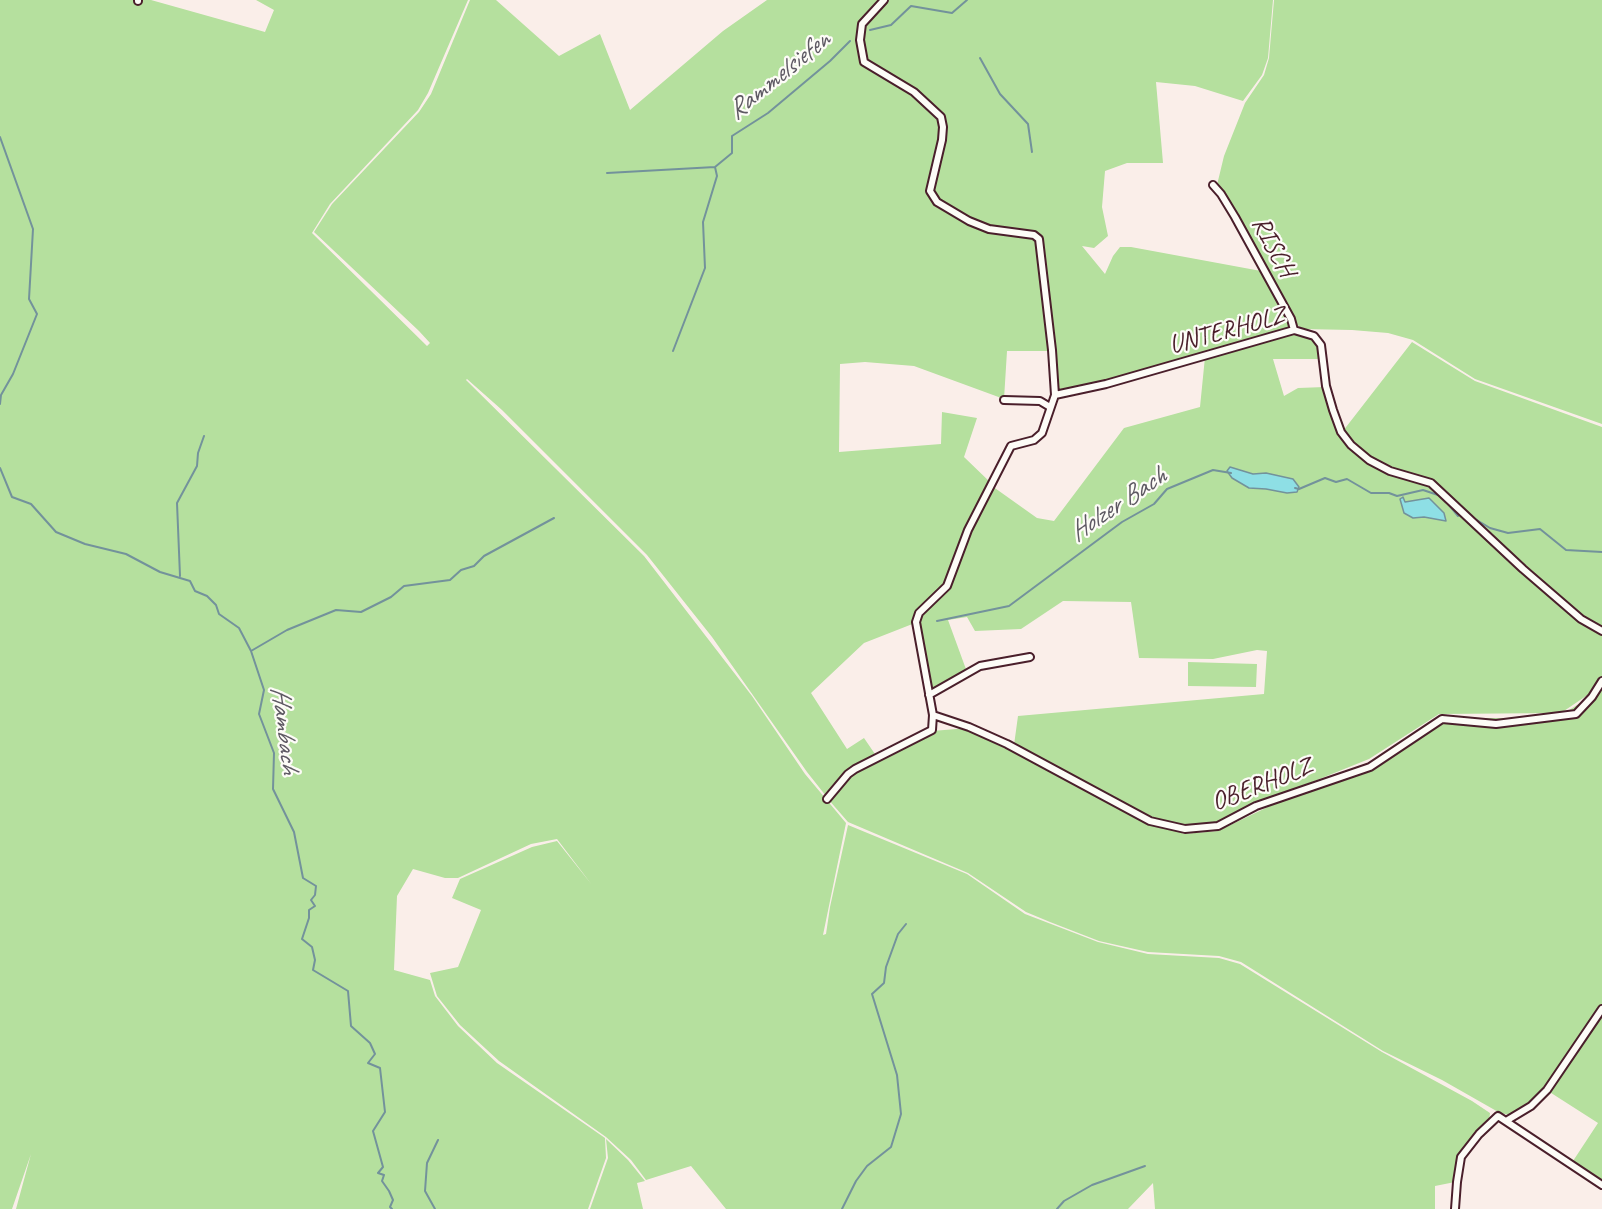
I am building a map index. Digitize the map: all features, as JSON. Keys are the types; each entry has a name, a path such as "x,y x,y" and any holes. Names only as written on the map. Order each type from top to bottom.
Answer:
{"street":[{"path":"827,799 848,774 932,730 933,715 916,622 919,613 946,586 968,530 1011,446 1034,440 1042,433 1055,395 1053,350 1040,239 1034,235 989,229 969,221 937,202 930,191 942,140 941,117 914,92 864,62 860,40 862,24 884,0"},
{"name":"RISCH","path":"1213,186 1232,211 1291,319 1294,330"},
{"name":"UNTERHOLZ","path":"1055,395 1106,384 1294,330 1314,336 1321,345 1326,386 1333,410 1341,432 1351,445 1369,460 1390,471 1431,483 1523,569 1581,619 1602,631"},
{"path":"1004,400 1040,401 1050,407"},
{"path":"929,695 980,666 1030,657"},
{"name":"OBERHOLZ","path":"933,715 969,727 1007,744 1150,821 1185,829 1218,826 1256,806 1370,767 1442,720 1496,724 1576,714 1592,697 1602,681"},
{"path":"1506,1121 1531,1106 1547,1090 1602,1009"},
{"path":"1455,1209 1456,1182 1461,1157 1479,1134 1498,1116 1602,1185"}],"green space":[{"path":"0,0 151,0 265,32 274,10 256,0 468,0 428,93 418,110 330,204 312,233 427,346 430,343 419,331 314,232 332,204 419,112 431,94 470,0 496,0 559,56 600,34 630,110 723,31 767,0 1273,0 1268,58 1262,75 1243,101 1195,86 1156,82 1163,163 1127,163 1105,171 1102,207 1108,236 1094,248 1082,246 1105,274 1120,247 1131,247 1261,271 1289,320 1289,327 1183,360 1056,394 1053,350 1041,239 1035,234 989,228 970,220 938,201 931,191 943,141 945,127 942,117 915,91 872,68 913,93 940,118 941,140 929,190 935,202 968,222 988,230 1033,236 1039,240 1052,351 1007,351 1004,399 914,366 865,362 840,364 839,452 941,444 942,412 977,418 964,457 991,483 967,529 946,586 918,613 915,623 864,643 811,693 847,749 864,738 877,757 847,772 826,796 712,637 647,555 502,410 466,380 644,556 752,696 805,774 846,823 823,935 826,934 848,825 967,874 1025,914 1098,942 1148,954 1219,958 1240,964 1382,1052 1490,1113 1489,1122 1462,1152 1457,1163 1455,1182 1435,1186 1435,1209 1155,1209 1153,1183 1128,1209 726,1209 691,1166 646,1180 631,1160 606,1137 499,1061 460,1025 437,996 430,973 458,967 481,910 452,898 460,879 532,847 557,841 592,885 557,839 531,844 458,878 445,878 413,869 397,896 394,970 430,980 435,996 458,1026 497,1063 605,1138 606,1158 588,1209 16,1209 31,1154 12,1209 0,1209"},
{"path":"1274,0 1602,0 1602,424 1475,379 1413,340 1388,333 1303,329 1296,324 1217,185 1224,156 1245,103 1264,75 1269,58"},
{"path":"1294,333 1314,341 1319,348 1321,359 1273,359 1284,396 1298,388 1325,387 1334,423 1340,433 1369,461 1430,484 1476,530 1521,570 1602,634 1602,678 1589,694 1561,713 1439,714 1369,759 1297,788 1217,826 1185,830 1151,819 1014,745 1018,716 1264,694 1267,651 1257,650 1213,659 1139,658 1131,602 1063,601 1021,629 975,631 967,617 948,620 967,672 930,694 918,622 920,614 948,587 969,531 992,486 1037,518 1054,521 1124,428 1200,407 1205,357","holes":["1230,467 1253,474 1266,473 1293,479 1299,487 1287,493 1249,488"]},
{"path":"1412,342 1475,381 1602,427 1602,629 1589,622 1525,569 1432,482 1391,470 1370,459 1351,444 1343,431"},
{"path":"1188,662 1257,664 1256,687 1188,686"},
{"path":"1602,682 1602,1007 1536,1100 1510,1115 1500,1113 1442,1080 1383,1051 1241,962 1219,956 1148,952 1099,941 1050,922 1026,912 968,873 848,822 828,799 849,774 932,731 969,728 1007,745 1151,822 1184,834 1218,831 1299,792 1370,762 1441,718 1508,718 1563,714 1591,696"},
{"path":"1602,1012 1602,1181 1573,1161 1598,1123 1548,1091"},
{"path":"606,1139 628,1160 645,1181 637,1183 643,1209 590,1209 608,1158"}],"water":[{"path":"1230,467 1253,474 1266,473 1293,479 1299,487 1297,492 1287,493 1249,488 1232,478 1227,471"},
{"path":"1403,497 1405,502 1429,498 1444,513 1446,521 1424,517 1413,518 1404,513 1400,499"}],"waterway":[{"name":"Rammelsiefen","path":"870,30 891,25 911,6 952,13 967,0"},
{"name":"Rammelsiefen","path":"607,173 715,167 732,153 732,136 768,113 830,61 850,41"},
{"path":"980,58 1000,94 1028,124 1032,152"},
{"name":"Hambach","path":"0,137 33,229 29,299 37,314 13,374 1,395 0,404"},
{"path":"673,351 705,268 703,222 717,176 715,167"},
{"path":"180,576 177,503 197,466 198,453 204,436"},
{"name":"Hambach","path":"0,468 12,497 31,504 56,532 85,544 126,554 160,572 190,581 195,591 207,596 216,605 219,614 239,628 251,651 264,690 259,714 274,753 273,789 294,832 303,878 316,886 315,895 311,900 315,906 309,910 309,918 302,939 312,947 315,960 313,970 348,991 351,1026 370,1043 375,1054 368,1063 380,1068 385,1112 373,1131 383,1167 378,1173 384,1175 382,1181 393,1200 390,1207 392,1209"},
{"name":"Holzer Bach","path":"937,621 1009,606 1122,522 1154,504 1167,489 1213,470 1231,473"},
{"name":"Holzer Bach","path":"1295,488 1299,489 1325,478 1336,482 1347,479 1371,493 1389,493 1397,496 1423,490 1441,496"},
{"name":"Holzer Bach","path":"1445,500 1458,516"},
{"name":"Holzer Bach","path":"1470,516 1490,528 1508,533 1540,529 1566,550 1602,552"},
{"path":"251,651 287,630 336,610 361,612 391,597 404,586 450,580 461,570 474,566 484,556 554,518"},
{"path":"842,1209 856,1181 867,1166 891,1147 901,1114 897,1075 872,994 884,983 886,967 898,934 906,924"},
{"path":"435,1209 425,1191 427,1163 438,1140"},
{"path":"1057,1209 1064,1201 1092,1185 1145,1166"}]}
